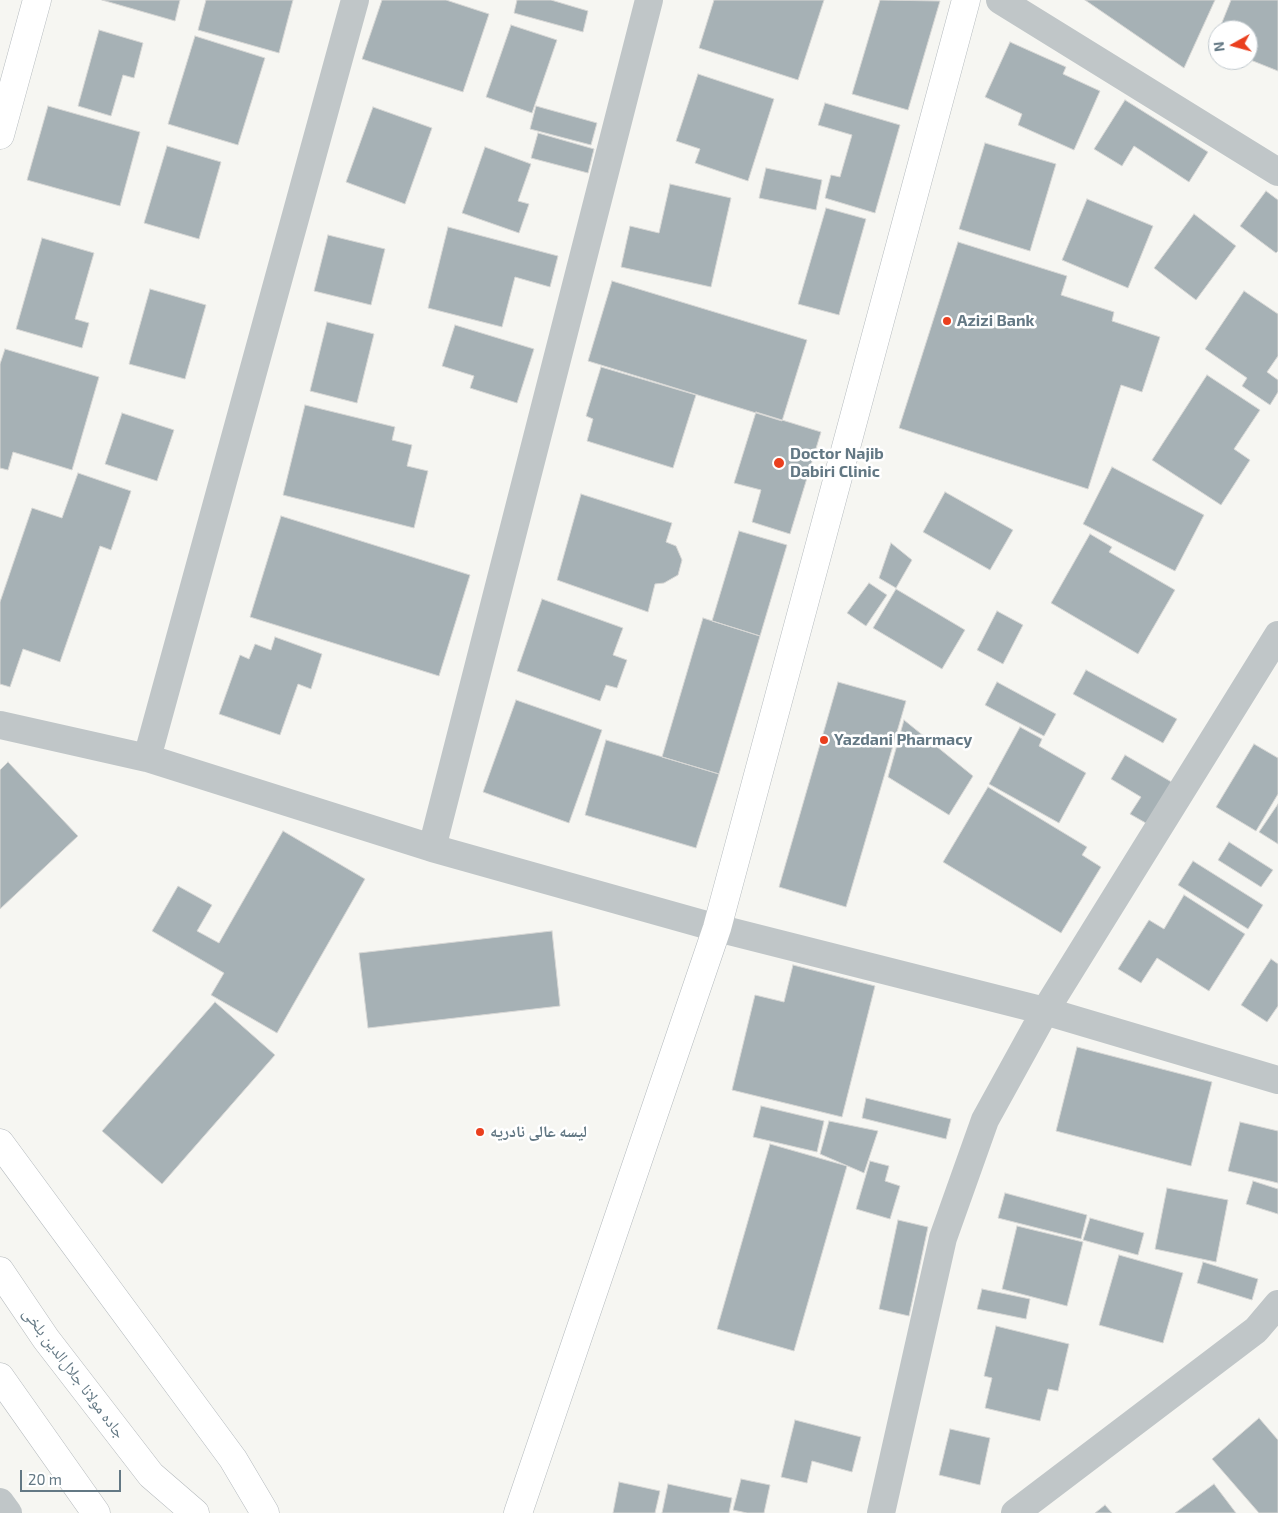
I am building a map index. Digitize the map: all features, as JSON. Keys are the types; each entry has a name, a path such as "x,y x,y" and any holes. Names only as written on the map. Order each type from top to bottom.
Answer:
{"main road":[{"path":"0,135 37,0"},
{"path":"518,1513 717,928 966,0"},
{"path":"0,1143 233,1459 265,1513"},
{"name":"جاده مولانا جلال‌الدین بلخی","path":"0,1271 46,1338 151,1475 195,1513"},
{"path":"0,1378 96,1513"}],"street":[{"path":"147,758 355,0"},
{"path":"432,848 649,0"},
{"path":"1000,0 1278,172"},
{"path":"881,1513 943,1238 985,1120 1045,1010 1278,636"},
{"path":"0,726 147,758 432,848 717,928 1045,1010 1278,1080"},
{"path":"1015,1513 1256,1330 1278,1304"},
{"path":"0,1502 8,1513"}],"building":[{"path":"102,0 180,0 175,21"},
{"path":"206,0 293,0 279,53 198,30"},
{"path":"382,0 446,0 489,14 463,92 362,59"},
{"path":"517,0 551,0 588,11 583,32 514,13"},
{"path":"714,0 824,0 798,80 699,48"},
{"path":"880,0 940,1 908,110 852,94"},
{"path":"1085,0 1215,0 1184,68"},
{"path":"1231,0 1278,0 1278,71 1258,63 1258,20 1223,20"},
{"path":"511,25 557,40 532,113 486,97"},
{"path":"99,30 143,43 134,78 123,75 111,116 78,106"},
{"path":"195,36 265,58 238,145 168,124"},
{"path":"1010,42 1066,67 1063,74 1100,91 1074,150 1018,125 1022,114 985,97"},
{"path":"698,74 774,99 748,181 695,163 700,149 676,141"},
{"path":"1125,100 1208,152 1189,182 1134,146 1122,166 1094,149"},
{"path":"825,103 900,125 875,213 825,198 831,175 840,177 852,135 818,125"},
{"path":"48,106 140,132 120,206 27,180"},
{"path":"536,106 597,123 591,145 530,129"},
{"path":"373,107 432,128 405,204 346,182"},
{"path":"538,133 594,149 588,173 531,158"},
{"path":"985,143 1056,164 1030,251 959,229"},
{"path":"167,146 221,162 199,239 144,223"},
{"path":"485,147 531,164 518,201 529,204 519,233 462,213"},
{"path":"766,168 822,180 816,210 759,198"},
{"path":"670,184 731,198 711,287 621,267 630,226 659,233"},
{"path":"1266,191 1278,200 1278,251 1276,253 1240,226"},
{"path":"1087,199 1153,226 1128,288 1062,260"},
{"path":"826,208 866,219 839,315 798,304"},
{"path":"1194,214 1236,246 1196,300 1154,268"},
{"path":"448,227 558,256 550,287 515,277 502,327 428,308"},
{"path":"328,235 385,249 371,305 314,291"},
{"path":"42,238 94,253 75,319 89,323 82,348 16,329"},
{"path":"958,242 1067,276 1061,295 1114,312 1112,321 1160,337 1142,392 1121,385 1088,489 899,428"},
{"path":"612,281 807,340 782,421 588,361"},
{"path":"150,289 206,305 185,379 129,364"},
{"path":"1244,291 1278,314 1278,356 1267,372 1278,380 1278,392 1270,405 1242,386 1247,378 1205,349"},
{"path":"327,322 374,334 357,403 310,391"},
{"path":"455,325 534,349 517,403 470,388 474,376 442,366"},
{"path":"5,349 99,377 72,470 13,452 8,470 0,468 0,364"},
{"path":"601,367 696,395 673,468 587,441 593,419 586,416"},
{"path":"1207,375 1260,410 1234,449 1250,460 1221,505 1152,460"},
{"path":"305,405 395,427 392,440 412,445 407,466 428,471 414,528 283,495"},
{"path":"756,412 821,432 790,534 752,522 761,490 734,483"},
{"path":"122,413 174,430 157,481 105,464"},
{"path":"1112,467 1204,515 1175,571 1083,524"},
{"path":"78,473 131,491 111,550 100,546 60,662 23,649 10,687 0,684 0,602 32,508 62,518"},
{"path":"945,492 1013,530 990,570 923,532"},
{"path":"581,494 672,523 666,542 676,546 682,560 678,575 664,583 655,584 648,612 557,580"},
{"path":"281,516 470,575 439,676 250,617"},
{"path":"739,531 787,545 760,636 712,621"},
{"path":"1090,534 1112,547 1109,552 1175,590 1138,654 1051,603"},
{"path":"891,543 912,560 896,588 879,578"},
{"path":"869,583 887,595 866,626 847,613"},
{"path":"896,589 965,630 942,669 873,628"},
{"path":"542,599 623,628 613,655 627,660 617,688 606,685 600,701 517,671"},
{"path":"997,611 1023,625 1003,664 977,650"},
{"path":"703,618 760,636 719,774 662,757"},
{"path":"275,637 322,654 311,689 298,684 280,735 219,714 240,655 249,659 255,644 271,650"},
{"path":"1086,670 1177,719 1163,743 1073,694"},
{"path":"838,682 906,701 846,907 779,887"},
{"path":"997,682 1056,714 1044,736 985,705"},
{"path":"516,700 602,730 569,823 483,792"},
{"path":"904,720 973,776 949,815 888,777"},
{"path":"1020,727 1042,739 1039,746 1086,773 1059,823 989,784"},
{"path":"606,740 719,774 696,848 585,815"},
{"path":"1254,744 1278,758 1278,794 1256,831 1216,807"},
{"path":"1125,755 1175,784 1151,826 1130,814 1141,797 1111,779"},
{"path":"8,762 78,836 0,909 0,770"},
{"path":"988,787 1087,847 1082,855 1101,867 1061,933 943,862"},
{"path":"1278,804 1278,844 1259,832"},
{"path":"283,831 365,879 277,1033 211,995 224,973 152,931 178,886 212,905 197,931 219,943"},
{"path":"1229,842 1273,870 1261,887 1218,860"},
{"path":"1193,861 1263,905 1248,929 1178,885"},
{"path":"1184,895 1245,934 1209,991 1157,958 1141,983 1118,969 1149,920 1164,929"},
{"path":"552,931 560,1006 368,1028 359,953"},
{"path":"1271,959 1278,964 1278,1006 1267,1022 1241,1005"},
{"path":"793,965 875,986 842,1117 732,1090 755,995 784,1002"},
{"path":"215,1002 275,1055 162,1184 102,1131"},
{"path":"1077,1047 1212,1082 1191,1166 1056,1131"},
{"path":"866,1098 951,1119 946,1139 862,1118"},
{"path":"761,1106 824,1121 817,1152 753,1137"},
{"path":"829,1121 878,1131 864,1173 820,1154"},
{"path":"1240,1122 1278,1131 1278,1183 1228,1171"},
{"path":"770,1144 847,1166 794,1351 717,1329"},
{"path":"870,1161 889,1166 885,1181 900,1186 890,1219 856,1209"},
{"path":"1253,1181 1278,1189 1278,1214 1246,1204"},
{"path":"1167,1188 1228,1200 1216,1262 1155,1249"},
{"path":"1005,1193 1087,1215 1081,1239 998,1218"},
{"path":"1090,1218 1144,1233 1138,1255 1083,1240"},
{"path":"898,1220 928,1227 909,1316 879,1309"},
{"path":"1017,1226 1083,1242 1067,1306 1002,1289"},
{"path":"1119,1255 1183,1273 1163,1343 1099,1325"},
{"path":"1203,1262 1258,1279 1252,1300 1197,1283"},
{"path":"982,1289 1030,1299 1026,1319 977,1309"},
{"path":"996,1326 1069,1344 1058,1391 1048,1389 1040,1421 985,1408 992,1378 984,1376"},
{"path":"1259,1418 1278,1440 1278,1513 1259,1513 1212,1459"},
{"path":"795,1420 861,1437 852,1472 812,1461 807,1483 781,1477"},
{"path":"950,1429 990,1438 980,1485 939,1475"},
{"path":"741,1479 770,1485 764,1513 747,1513 733,1510"},
{"path":"619,1482 660,1491 655,1513 613,1513"},
{"path":"668,1484 732,1498 729,1513 662,1513"},
{"path":"1214,1484 1236,1513 1175,1513"},
{"path":"1105,1505 1112,1513 1095,1513"}],"place":[{"name":"Azizi Bank","path":"947,321"},
{"name":"Doctor Najib Dabiri Clinic","path":"779,463"},
{"name":"Yazdani Pharmacy","path":"824,740"},
{"name":"لیسه عالی نادریه","path":"480,1132"}]}
